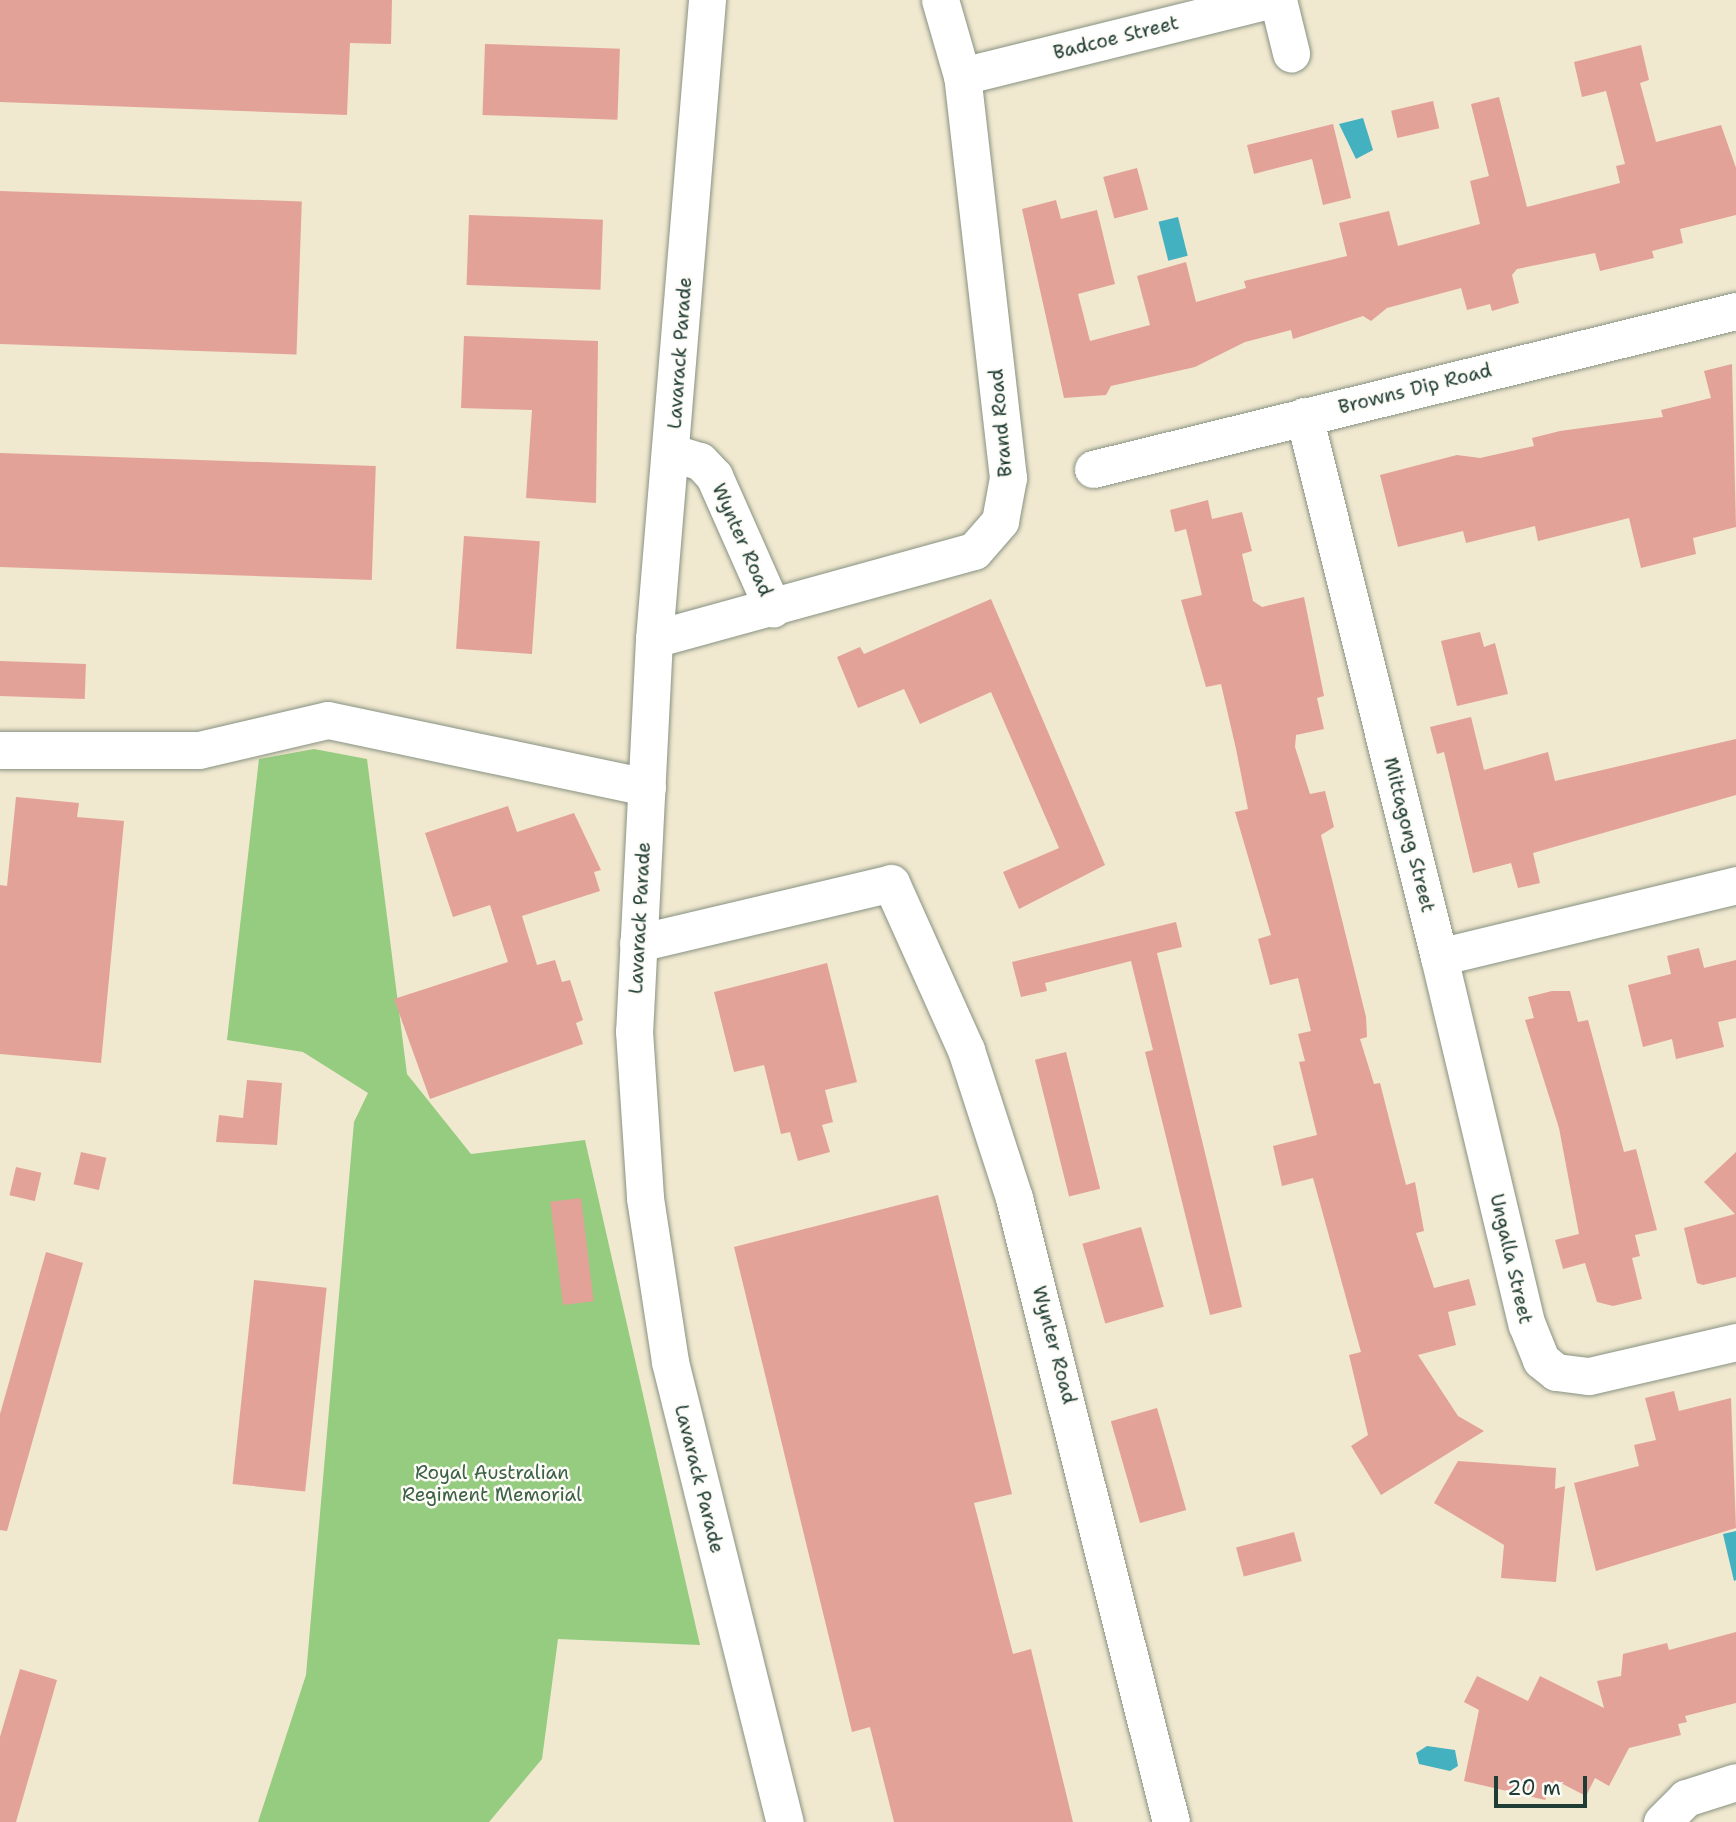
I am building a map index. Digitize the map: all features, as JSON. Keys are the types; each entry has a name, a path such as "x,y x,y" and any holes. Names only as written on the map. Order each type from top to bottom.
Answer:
{"street":[{"name":"Lavarack Parade","path":"707,0 673,453 654,639 634,1031 645,1198 670,1362 785,1822"},
{"name":"Brand Road","path":"654,639 773,609 974,551 1000,521 1008,478 962,76 940,0"},
{"name":"Badcoe Street","path":"962,76 1270,0"},
{"path":"1278,0 1291,53"},
{"name":"Browns Dip Road","path":"1093,469 1736,311"},
{"name":"Mittagong Street","path":"1304,416 1439,957"},
{"name":"Wynter Road","path":"673,453 700,461 714,476 773,609"},
{"path":"0,750 199,750 328,720 647,787"},
{"name":"Wynter Road","path":"638,943 891,883 966,1050 1014,1198 1171,1822"},
{"path":"1439,957 1736,886"},
{"name":"Ungalla Street","path":"1439,957 1527,1325 1541,1360 1556,1372 1589,1376 1736,1342"},
{"path":"1662,1822 1686,1798 1736,1782"}],"green space":[{"name":"Royal Australian Regiment Memorial","path":"314,749 367,759 407,1074 471,1154 585,1140 700,1645 558,1639 542,1759 489,1822 258,1822 306,1675 354,1122 368,1093 303,1052 227,1040 259,759"}],"water":[{"path":"1363,118 1373,150 1356,159 1339,124"},
{"path":"1178,217 1188,256 1168,261 1159,222"},
{"path":"1736,1531 1736,1580 1734,1581 1723,1534"},
{"path":"1427,1746 1455,1750 1458,1766 1450,1771 1419,1764 1416,1753"}],"building":[{"path":"0,0 392,0 391,44 350,43 347,115 0,102"},
{"path":"485,44 620,49 617,120 483,115"},
{"path":"1641,45 1649,80 1640,83 1656,142 1721,125 1736,168 1736,215 1680,229 1683,243 1652,251 1654,258 1600,271 1595,253 1517,269 1512,275 1519,303 1492,311 1490,304 1467,310 1461,288 1387,308 1371,321 1363,316 1293,339 1291,330 1245,342 1195,367 1111,386 1106,395 1064,398 1022,209 1056,200 1061,219 1097,210 1115,284 1078,294 1090,341 1150,325 1137,276 1186,262 1196,302 1246,288 1244,281 1347,256 1339,223 1389,211 1398,246 1480,224 1470,181 1489,176 1471,104 1499,97 1527,207 1620,183 1616,166 1625,164 1606,91 1582,97 1574,62"},
{"path":"1433,101 1439,128 1397,138 1391,111"},
{"path":"1333,124 1351,198 1323,205 1312,159 1254,174 1247,145"},
{"path":"1137,168 1148,210 1114,219 1103,177"},
{"path":"0,191 302,202 296,354 0,344"},
{"path":"469,215 603,220 600,290 467,285"},
{"path":"464,336 598,341 596,503 526,498 532,410 461,408"},
{"path":"1732,364 1736,527 1693,538 1696,554 1641,568 1629,518 1538,541 1535,526 1466,543 1463,531 1398,547 1380,475 1457,455 1480,458 1534,446 1532,438 1560,431 1663,417 1661,410 1711,398 1704,371"},
{"path":"0,453 376,466 372,580 0,567"},
{"path":"1208,500 1212,519 1242,512 1252,551 1242,554 1253,601 1262,607 1304,597 1324,696 1317,698 1324,729 1296,735 1295,747 1310,794 1325,791 1334,827 1321,835 1366,1017 1367,1037 1360,1039 1374,1084 1380,1083 1406,1185 1415,1182 1424,1231 1416,1233 1434,1288 1469,1279 1476,1305 1448,1312 1456,1345 1418,1355 1458,1416 1484,1431 1381,1495 1351,1446 1368,1435 1349,1355 1361,1352 1313,1178 1282,1186 1273,1146 1317,1135 1299,1062 1305,1061 1298,1034 1311,1031 1298,978 1270,985 1258,939 1271,935 1235,812 1248,809 1221,684 1206,687 1181,600 1202,595 1186,529 1175,532 1170,510"},
{"path":"464,536 540,541 532,654 456,649"},
{"path":"991,599 1105,865 1019,909 1003,872 1059,848 991,692 920,724 904,689 858,708 837,657 860,647 864,654"},
{"path":"1480,632 1484,647 1495,643 1508,694 1457,706 1441,641"},
{"path":"0,661 86,664 85,699 0,696"},
{"path":"1471,717 1484,770 1548,752 1555,781 1736,739 1736,795 1533,853 1540,883 1518,888 1511,863 1473,873 1444,752 1437,754 1430,727"},
{"path":"16,797 79,803 77,817 124,821 101,1063 0,1054 0,885 7,886"},
{"path":"508,806 517,832 574,813 601,870 594,872 600,891 522,916 537,965 555,960 562,982 570,980 583,1020 576,1023 583,1044 430,1099 394,999 508,962 490,905 453,917 425,833"},
{"path":"1176,922 1182,947 1157,953 1242,1307 1210,1315 1145,1052 1153,1050 1131,961 1045,983 1047,991 1021,997 1012,962"},
{"path":"1699,948 1704,968 1736,960 1736,1018 1718,1022 1724,1047 1676,1059 1672,1039 1643,1047 1628,985 1671,974 1667,956"},
{"path":"827,963 857,1082 825,1090 833,1122 822,1125 830,1152 798,1161 790,1132 781,1134 764,1065 734,1072 714,992"},
{"path":"1552,991 1570,991 1578,1022 1588,1020 1624,1152 1636,1149 1657,1230 1635,1235 1640,1256 1632,1258 1642,1299 1613,1306 1597,1302 1585,1263 1563,1269 1555,1240 1579,1234 1559,1128 1525,1020 1534,1018 1528,997"},
{"path":"1066,1052 1100,1189 1069,1197 1035,1060"},
{"path":"247,1080 282,1083 277,1145 216,1142 219,1115 243,1118"},
{"path":"81,1152 106,1158 99,1190 74,1184"},
{"path":"1736,1152 1736,1277 1703,1285 1697,1283 1684,1228 1735,1214 1704,1182"},
{"path":"16,1167 41,1173 35,1201 9,1195"},
{"path":"938,1195 1012,1494 974,1503 1013,1654 1031,1649 1073,1822 894,1822 870,1727 852,1732 734,1247"},
{"path":"581,1198 594,1301 563,1305 550,1202"},
{"path":"1141,1227 1164,1307 1105,1324 1082,1244"},
{"path":"46,1252 83,1263 7,1531 0,1530 0,1414"},
{"path":"254,1280 327,1288 305,1492 233,1484"},
{"path":"1674,1391 1679,1411 1731,1398 1736,1528 1596,1571 1574,1483 1639,1466 1634,1445 1656,1440 1645,1398"},
{"path":"1157,1408 1186,1510 1140,1523 1111,1421"},
{"path":"1458,1461 1556,1468 1555,1489 1565,1486 1556,1582 1501,1578 1504,1545 1434,1503"},
{"path":"1294,1532 1302,1561 1244,1577 1236,1548"},
{"path":"1736,1632 1736,1703 1685,1716 1687,1722 1678,1724 1681,1735 1629,1748 1609,1786 1595,1778 1586,1796 1555,1780 1545,1800 1464,1781 1479,1710 1464,1702 1477,1676 1528,1701 1540,1676 1604,1708 1597,1681 1621,1676 1623,1654 1667,1643 1669,1650"},
{"path":"20,1669 57,1680 16,1822 0,1822 0,1737"}]}
